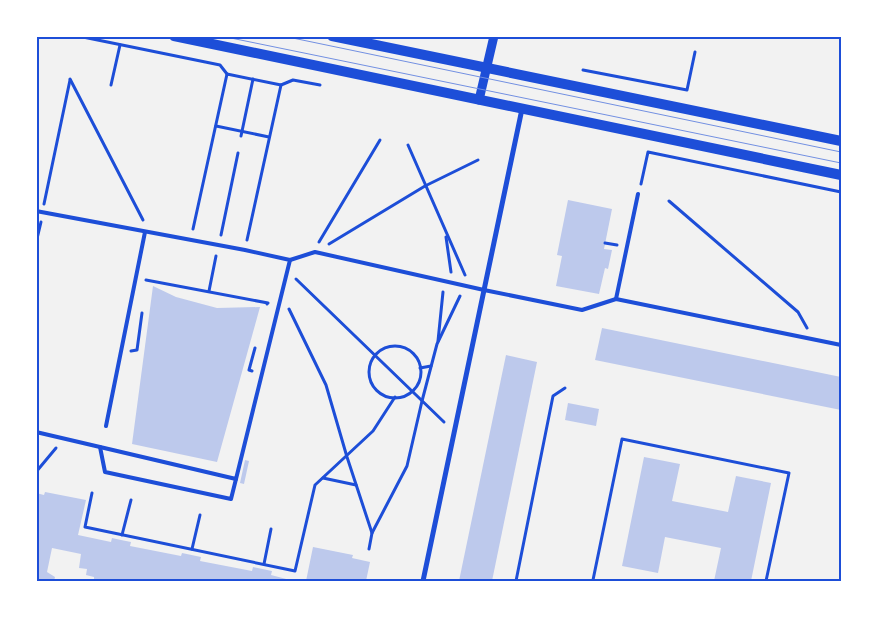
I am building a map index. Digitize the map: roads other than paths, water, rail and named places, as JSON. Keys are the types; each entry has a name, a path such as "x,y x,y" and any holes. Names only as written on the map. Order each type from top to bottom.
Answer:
{"main road":[{"path":"174,36 841,175"},
{"path":"332,36 841,141"}],"street":[{"path":"479,100 494,36"},
{"path":"423,581 522,109"}],"lane":[{"path":"837,36 841,37"},
{"path":"616,299 638,194"},
{"path":"36,211 290,260 315,252 582,310 616,299 841,345"},
{"path":"106,426 148,232"},
{"path":"100,447 105,472 231,499 290,260"},
{"path":"36,432 236,479"}],"tram line":[{"path":"221,36 841,163"},
{"path":"283,36 841,152"}]}
